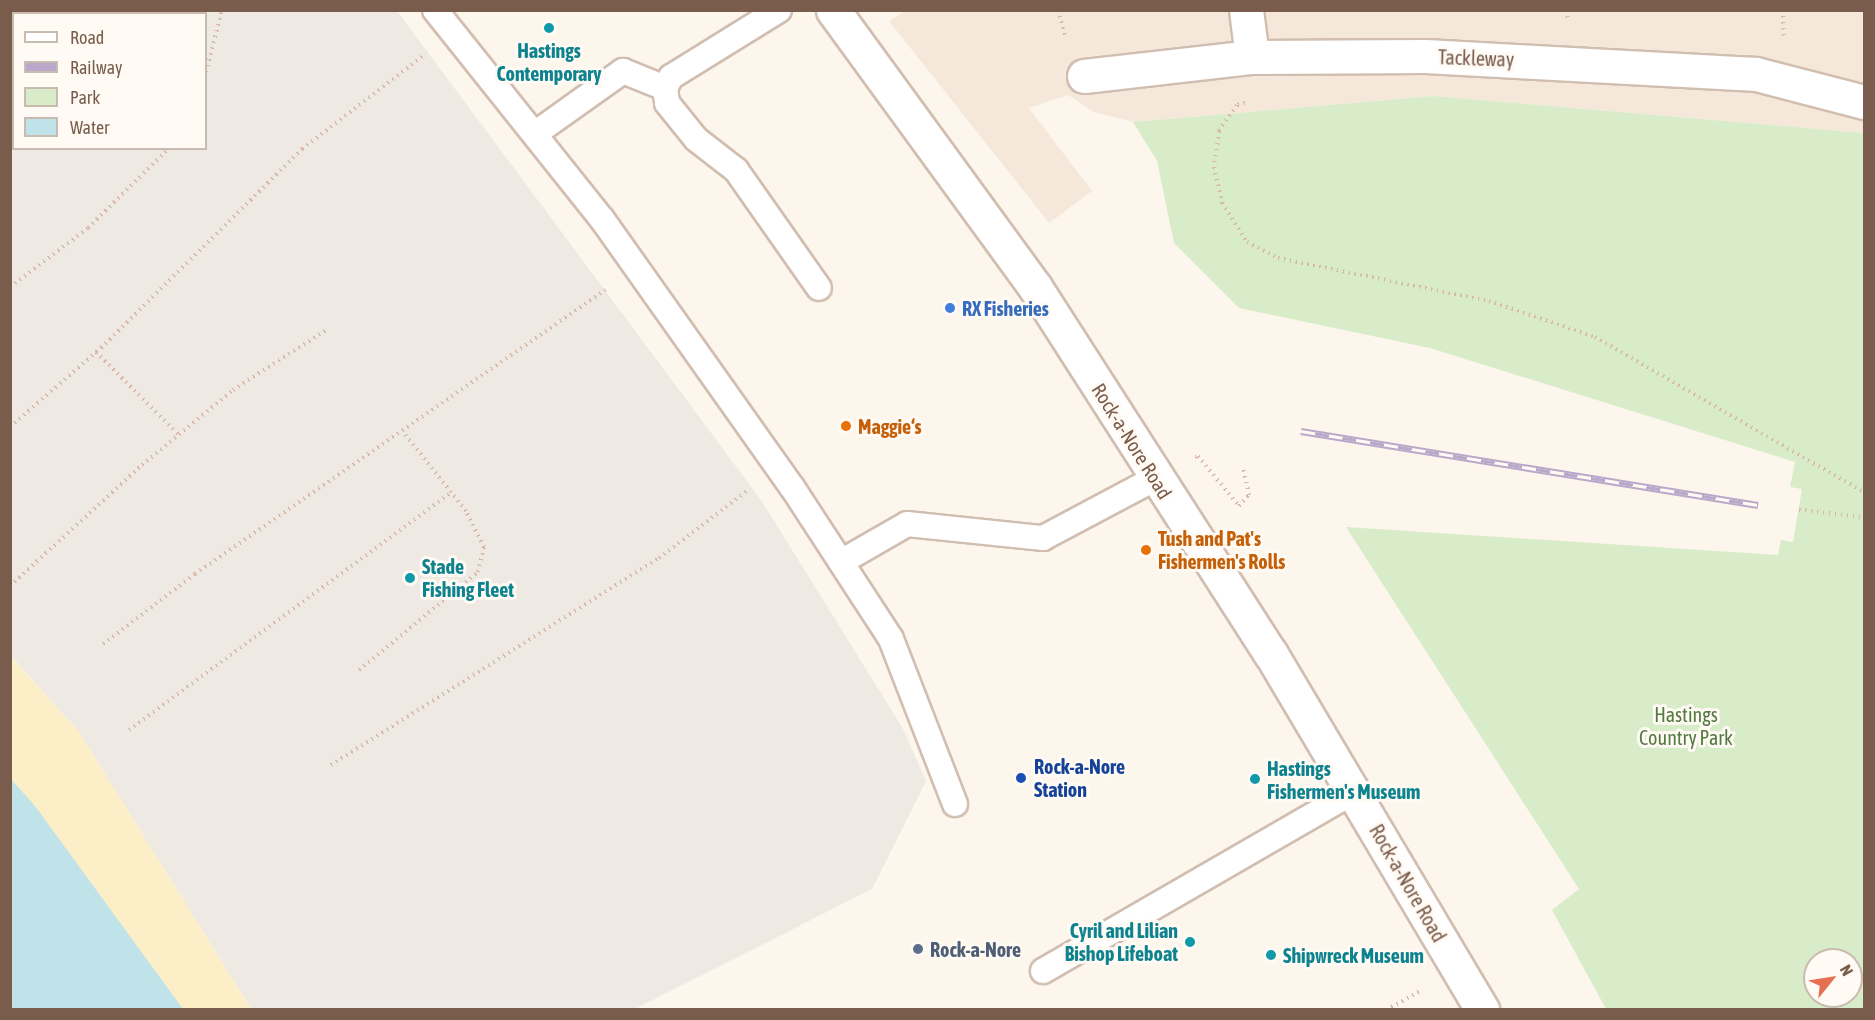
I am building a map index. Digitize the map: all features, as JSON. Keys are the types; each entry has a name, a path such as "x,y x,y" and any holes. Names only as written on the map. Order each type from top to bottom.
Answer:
{"street":[{"name":"Rock-a-Nore Road","path":"833,10 1035,287 1354,791 1482,1010"},
{"path":"1246,10 1252,57"},
{"name":"Tackleway","path":"1084,76 1252,57 1425,56 1756,74 1864,102"}],"lane":[{"path":"435,10 536,133 637,270 842,562 891,639 955,804"},
{"path":"779,10 671,76 665,88 667,103 696,139 736,170 819,288"},
{"path":"536,133 622,71 665,88"},
{"path":"842,562 907,524 1043,538 1154,478"},
{"path":"1043,971 1354,791"}],"path":[{"path":"207,68 222,10"},
{"path":"10,427 96,352 302,149 454,33"},
{"path":"1248,102 1237,105 1219,132 1214,166 1222,203 1246,242 1278,258 1489,301 1595,337 1864,492"},
{"path":"10,288 88,228 167,150"},
{"path":"103,644 195,574 404,433 637,270"},
{"path":"10,585 233,390 326,330"},
{"path":"96,352 179,435"},
{"path":"358,670 478,572 483,547 450,493 404,433"},
{"path":"331,765 658,558 778,468"},
{"path":"129,730 450,493"},
{"path":"1799,510 1864,517"}],"shaded area":[{"path":"907,10 1864,11 1864,133 1433,96 1133,122 1094,112 1068,95 1029,108 1092,191 1049,223 889,21"},
{"name":"Stade Fishing Fleet","path":"11,11 397,11 761,500 902,727 926,781 872,889 635,1009 251,1009 79,732 11,656"}],"green space":[{"name":"Hastings Country Park","path":"1433,96 1864,133 1864,1009 1606,1009 1552,910 1579,889 1346,527 1778,555 1781,540 1793,542 1802,489 1790,487 1795,462 1430,348 1239,308 1174,243 1157,161 1133,122"}],"sand":[{"path":"10,656 79,732 251,1009 11,1009"}],"water":[{"path":"10,778 35,806 183,1009 11,1009"}],"railway":[{"path":"1301,431 1758,505"}],"place":[{"name":"Hastings Contemporary","path":"549,28"},
{"name":"RX Fisheries","path":"950,308"},
{"name":"Maggie‘s","path":"846,426"},
{"name":"Tush and Pat's Fishermen's Rolls","path":"1146,550"},
{"name":"Stade Fishing Fleet","path":"410,578"},
{"name":"Rock-a-Nore Station","path":"1021,778"},
{"name":"Hastings Fishermen's Museum","path":"1255,779"},
{"name":"Cyril and Lilian Bishop Lifeboat","path":"1190,942"},
{"name":"Rock-a-Nore","path":"918,949"},
{"name":"Shipwreck Museum","path":"1271,955"}]}
